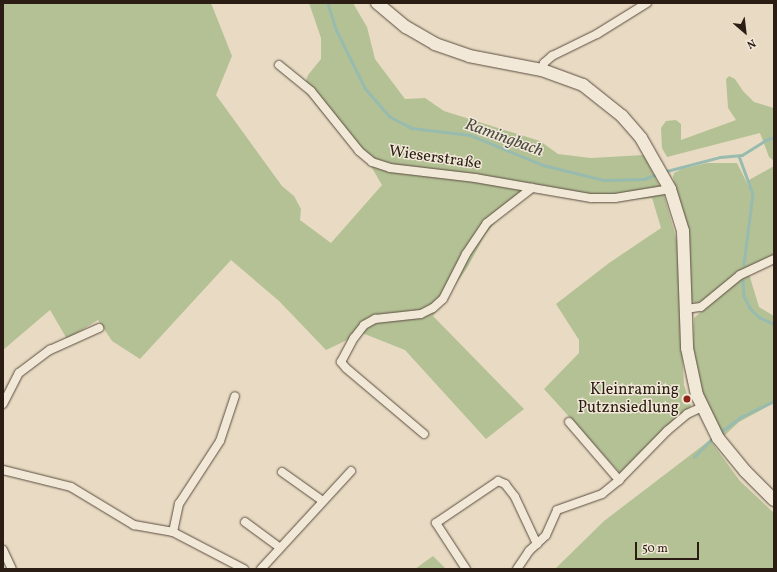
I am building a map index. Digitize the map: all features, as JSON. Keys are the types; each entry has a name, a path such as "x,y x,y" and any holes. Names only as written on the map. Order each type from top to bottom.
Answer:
{"main road":[{"path":"377,3 406,27 435,44 469,56 542,70 583,85 607,102 632,126 652,154 669,186 683,231 689,365 702,407 716,435 744,471 774,500"}],"street":[{"path":"542,70 544,63 552,56 597,34 647,3"},
{"name":"Wieserstraße","path":"279,65 311,91 359,151 372,162 390,168 475,178 591,198 615,198 669,186"},
{"path":"424,434 346,368 341,362 354,338 364,325 375,319 421,314 433,308 442,299 466,254 487,223 532,188"},
{"path":"686,309 701,307 740,275 774,259"},
{"path":"3,404 19,373 50,350 99,328"},
{"path":"173,532 179,504 220,441 235,396"},
{"path":"517,569 546,535 557,510 602,494 619,480 667,431 687,414 702,407"},
{"path":"569,422 619,480"},
{"path":"3,470 70,487 134,525 173,532 244,569"},
{"path":"261,569 279,547 351,471"},
{"path":"282,472 323,501"},
{"path":"466,569 436,523 498,481 505,484 515,497 537,544"},
{"path":"245,522 279,547"},
{"path":"3,550 12,569"}],"green space":[{"path":"3,3 211,3 232,56 216,95 282,186 294,196 301,209 300,220 331,243 382,185 372,168 349,145 303,89 308,75 321,59 321,38 309,3 353,3 367,27 375,59 405,99 425,98 444,111 540,141 558,154 591,158 644,155 664,195 677,241 684,385 691,406 623,472 619,472 544,389 579,353 579,340 556,304 609,263 661,228 652,198 627,200 532,191 501,215 485,235 467,268 433,316 524,409 486,439 405,350 362,333 326,350 279,301 231,260 140,359 112,341 98,320 67,339 50,310 3,350"},
{"path":"729,76 735,79 743,91 754,102 774,108 774,161 769,157 760,133 667,157 662,148 661,128 666,121 676,120 681,124 681,140 736,120 728,108 726,79"},
{"path":"707,163 737,163 749,187 749,180 774,166 774,257 739,272 705,300 696,303 690,301 688,241 673,177 674,173 682,169"},
{"path":"749,274 759,307 774,316 774,403 739,422 723,437 704,400 693,356 694,318 738,279"},
{"path":"710,440 740,481 774,513 774,569 555,569 604,521"},
{"path":"433,556 446,569 415,569"}],"waterway":[{"name":"Ramingbach","path":"328,3 336,29 365,88 389,116 412,128 470,135 543,165 604,180 644,179 657,174"},
{"name":"Ramingbach","path":"663,172 720,157 742,155 766,140 774,137"},
{"name":"Ramingbach","path":"739,156 753,194 744,264"},
{"name":"Ramingbach","path":"743,281 744,296 750,308 759,317 774,324"},
{"path":"719,433 741,417 774,401"},
{"path":"694,457 713,437"}],"place":[{"name":"Kleinraming Putznsiedlung","path":"687,399"}]}
